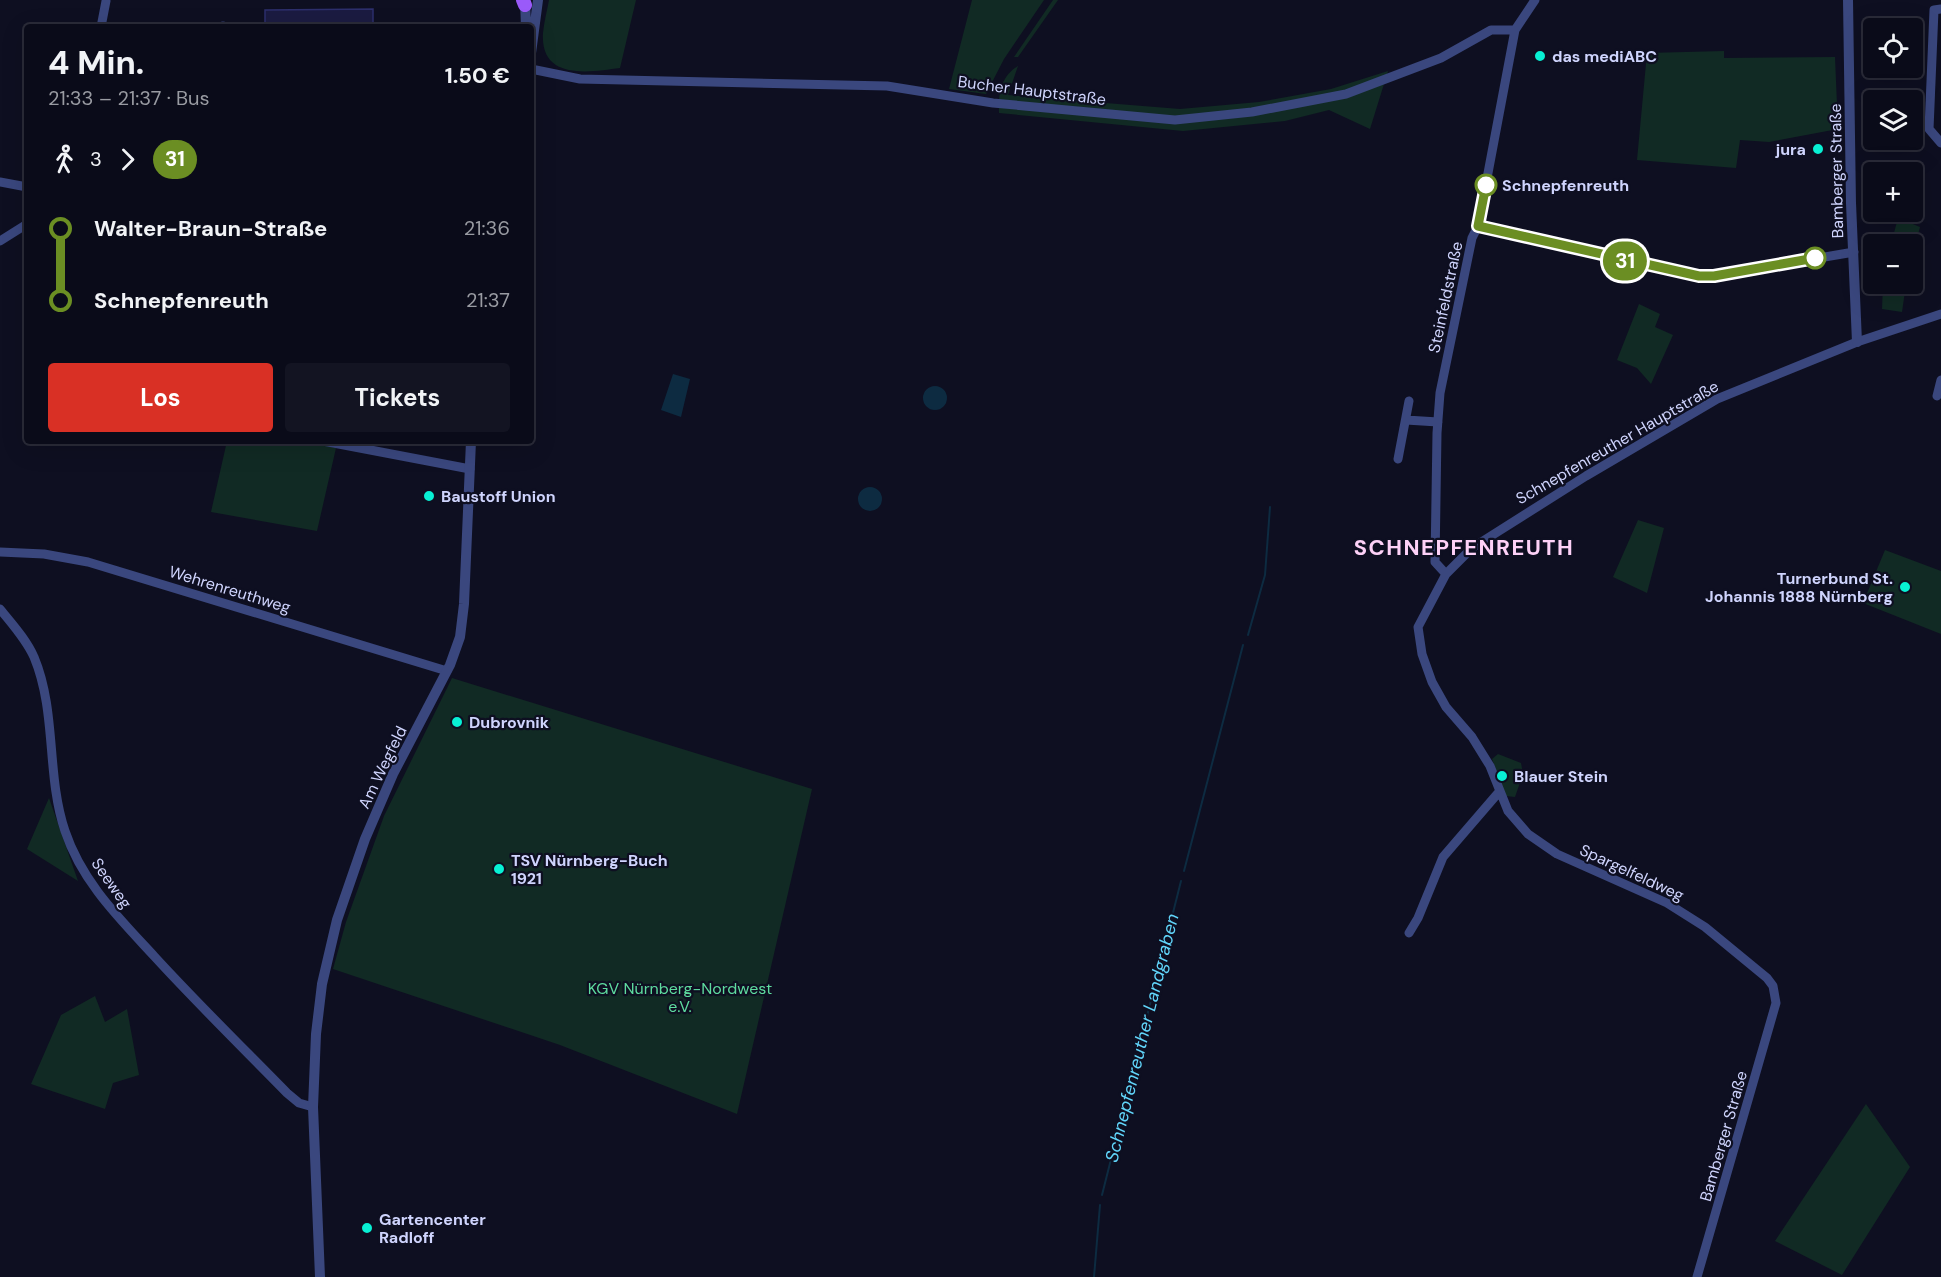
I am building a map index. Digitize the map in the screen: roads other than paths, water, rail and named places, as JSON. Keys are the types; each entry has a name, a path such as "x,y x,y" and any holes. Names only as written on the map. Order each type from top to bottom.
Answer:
{"street":[{"name":"Bamberger Straße","path":"1848,0 1857,342"},
{"path":"102,24 106,1"},
{"path":"526,24 528,1"},
{"path":"528,1 529,24"},
{"name":"Steinfeldstraße","path":"1446,574 1435,562 1438,422 1446,361 1472,238 1478,226 1515,30 1532,3"},
{"path":"1941,9 1934,9 1929,129 1941,143"},
{"name":"Bucher Hauptstraße","path":"534,70 580,80 887,86 993,104 1175,120 1252,112 1346,94 1441,58 1491,30 1515,30"},
{"path":"0,182 24,186"},
{"path":"0,241 24,226"},
{"path":"1478,226 1699,276 1714,276 1854,252"},
{"name":"Schnepfenreuther Hauptstraße","path":"1418,627 1446,574 1488,536 1717,399 1857,342 1941,314"},
{"path":"1937,396 1941,380"},
{"path":"1398,459 1409,401"},
{"path":"1406,420 1438,422"},
{"path":"339,444 470,469"},
{"name":"Am Wegfeld","path":"320,1277 314,1107 318,1007 337,921 354,867 379,805 447,671 457,646 463,617 471,444"},
{"name":"Wehrenreuthweg","path":"0,552 44,554 88,562 447,671"},
{"name":"Seeweg","path":"0,609 33,655 42,683 55,785 65,831 84,874 113,913 196,1001 293,1099 314,1107"},
{"name":"Spargelfeldweg","path":"1418,627 1422,654 1432,682 1446,707 1472,737 1490,766 1508,811 1528,834 1557,854 1667,903 1705,927 1767,978 1773,986 1776,1003"},
{"path":"1409,933 1443,857 1499,792"},
{"name":"Bamberger Straße","path":"1697,1277 1776,1003"}],"water":[{"path":"673,374 690,379 681,417 661,410"},
{"path":"935,386 943,390 947,398 943,406 935,410 927,406 923,398 927,390"},
{"path":"870,487 878,491 882,499 878,507 870,511 862,507 858,499 862,491"}],"waterway":[{"name":"Schnepfenreuther Landgraben","path":"1248,635 1265,575 1270,507"},
{"name":"Schnepfenreuther Landgraben","path":"1184,871 1243,645"},
{"name":"Schnepfenreuther Landgraben","path":"1102,1195 1181,881"},
{"name":"Schnepfenreuther Landgraben","path":"1094,1277 1100,1205"}],"place":[{"name":"das mediABC","path":"1540,56"},
{"name":"jura","path":"1818,149"},
{"name":"Schnepfenreuth","path":"1486,185"},
{"name":"Baustoff Union","path":"429,496"},
{"name":"Turnerbund St. Johannis 1888 Nürnberg","path":"1905,587"},
{"name":"Dubrovnik","path":"457,722"},
{"name":"Blauer Stein","path":"1502,776"},
{"name":"TSV Nürnberg-Buch 1921","path":"499,869"},
{"name":"Gartencenter Radloff","path":"367,1228"}],"district":[{"name":"SCHNEPFENREUTH","path":"1464,547"}],"park label":[{"name":"KGV Nürnberg-Nordwest e.V.","path":"680,997"}]}
